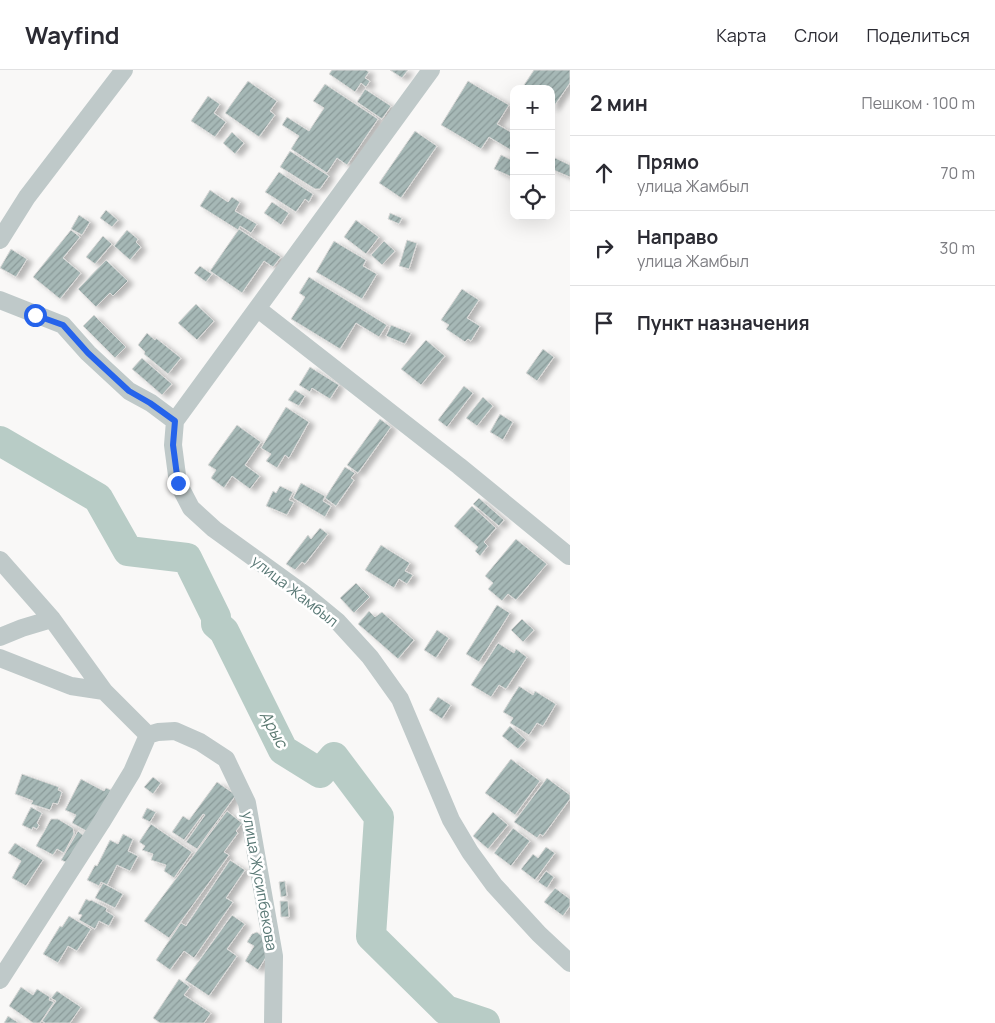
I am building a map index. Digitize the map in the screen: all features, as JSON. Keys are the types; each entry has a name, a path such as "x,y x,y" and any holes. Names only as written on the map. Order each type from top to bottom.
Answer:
{"street":[{"path":"0,240 27,197 124,70"},
{"path":"0,300 63,325 88,353 129,391 175,421 431,70"},
{"path":"258,309 459,466 570,556"},
{"name":"улица Жамбыл","path":"175,421 173,445 178,483 191,508 214,529 304,594 338,622 370,657 400,699 451,820 470,852 494,885 570,963"},
{"path":"0,560 52,619 104,691 148,736 132,772 0,980"},
{"path":"0,637 52,619"},
{"path":"0,658 71,686 104,691"},
{"name":"улица Жусипбекова","path":"148,736 158,732 174,731 200,742 226,758 247,803 274,956 274,1023"}],"building":[{"path":"332,70 366,70 369,72 365,78 370,81 366,87 361,83 355,92 329,74"},
{"path":"390,70 408,70 402,78"},
{"path":"534,70 570,70 570,83 555,105 555,85 524,85"},
{"path":"248,81 277,101 270,111 275,115 259,137 225,113"},
{"path":"468,81 509,105 497,124 510,132 510,150 489,137 481,149 441,125"},
{"path":"325,84 378,119 347,165 337,158 327,173 291,149 299,136 282,125 287,117 309,131 324,108 313,101"},
{"path":"365,89 391,106 382,119 357,102"},
{"path":"208,96 220,104 214,113 226,122 215,137 191,121"},
{"path":"415,131 437,146 401,198 379,183"},
{"path":"232,132 244,143 235,154 223,143"},
{"path":"290,151 329,176 320,189 315,189 280,167"},
{"path":"501,155 510,159 510,176 494,169"},
{"path":"555,158 570,165 570,177 555,171"},
{"path":"279,172 313,194 309,202 305,199 296,212 265,192"},
{"path":"210,190 228,202 232,197 240,202 235,211 257,224 251,233 240,226 238,230 200,206"},
{"path":"272,202 289,213 281,225 264,213"},
{"path":"106,210 118,220 112,227 100,218"},
{"path":"390,213 402,218 399,224 388,219"},
{"path":"79,215 90,222 82,235 71,229"},
{"path":"356,220 379,237 366,254 344,237"},
{"path":"239,229 281,257 273,267 264,261 242,293 210,271"},
{"path":"71,230 80,237 63,258 81,273 60,299 33,277"},
{"path":"127,230 138,239 136,242 141,247 130,260 114,246"},
{"path":"103,236 112,244 95,264 86,257"},
{"path":"407,240 417,243 409,269 399,266"},
{"path":"334,241 366,260 363,266 377,274 362,299 316,272"},
{"path":"384,241 395,251 382,265 371,255"},
{"path":"11,249 27,259 16,277 0,268"},
{"path":"106,260 128,281 113,296 110,293 96,307 78,289"},
{"path":"200,266 212,274 206,282 194,273"},
{"path":"309,277 387,325 379,337 356,323 340,349 291,319 305,297 299,293"},
{"path":"462,289 479,300 467,318 480,326 471,341 468,339 465,342 446,329 449,325 441,320"},
{"path":"196,304 214,321 197,340 178,323"},
{"path":"94,315 126,347 115,358 83,326"},
{"path":"391,325 411,333 405,344 386,336"},
{"path":"147,333 181,358 168,374 144,354 145,352 138,345"},
{"path":"426,340 445,356 421,385 401,369"},
{"path":"543,349 554,357 537,381 526,373"},
{"path":"142,358 172,384 162,395 132,369"},
{"path":"310,367 339,385 330,399 312,388 310,392 299,385"},
{"path":"464,386 473,393 447,427 438,420"},
{"path":"295,390 305,396 299,406 288,400"},
{"path":"483,397 493,406 477,426 466,418"},
{"path":"286,407 309,422 289,458 285,455 277,468 266,461 271,454 261,448"},
{"path":"500,414 513,422 503,440 490,432"},
{"path":"380,419 391,427 358,473 347,465"},
{"path":"237,425 261,442 245,465 260,476 250,489 232,476 224,488 211,478 216,470 208,465"},
{"path":"345,467 355,473 351,478 354,480 336,506 325,498"},
{"path":"301,483 325,496 323,501 331,506 325,517 293,498"},
{"path":"280,486 293,492 289,500 294,502 287,515 266,506 273,491 276,493"},
{"path":"479,498 504,520 499,526 473,504"},
{"path":"472,506 496,528 484,542 488,546 480,556 475,551 478,547 454,526"},
{"path":"320,528 328,534 305,564 302,562 295,570 286,564 308,535 311,539"},
{"path":"516,539 547,564 516,600 508,594 502,601 488,589 493,583 485,576"},
{"path":"381,545 410,563 405,571 413,575 407,584 399,579 394,588 365,570"},
{"path":"356,583 370,597 354,613 340,598"},
{"path":"497,605 510,613 479,662 466,654"},
{"path":"369,611 375,617 382,612 414,640 398,659 358,624"},
{"path":"522,619 534,630 523,642 511,630"},
{"path":"437,630 449,638 436,658 424,650"},
{"path":"498,643 514,653 516,649 527,657 506,689 499,685 491,697 471,685"},
{"path":"519,686 533,695 535,691 556,704 543,726 537,723 529,735 510,723 513,718 503,712"},
{"path":"438,697 451,705 442,719 429,710"},
{"path":"510,726 526,740 518,749 502,736"},
{"path":"511,759 540,781 515,815 485,793"},
{"path":"22,774 59,787 58,790 62,792 58,804 53,803 50,810 31,804 33,801 15,794"},
{"path":"153,777 161,783 153,794 144,787"},
{"path":"547,778 570,795 570,799 543,836 540,834 537,838 514,822"},
{"path":"81,779 104,791 106,788 111,790 90,833 72,823 76,815 65,810"},
{"path":"217,782 236,795 197,849 186,842 205,815 203,814 184,840 172,832 183,816 189,820"},
{"path":"31,807 42,813 37,823 39,825 37,829 33,827 32,830 22,825"},
{"path":"147,808 156,812 150,822 142,818"},
{"path":"227,811 242,823 236,831 238,833 224,852 229,855 169,938 144,921"},
{"path":"493,812 508,825 488,849 473,836"},
{"path":"51,819 58,819 73,828 74,834 64,853 57,849 53,855 36,846"},
{"path":"151,824 192,852 174,878 164,871 166,865 151,860 153,854 142,850 145,846 139,842"},
{"path":"513,828 530,841 511,866 494,853"},
{"path":"78,831 84,836 68,863 61,860"},
{"path":"123,834 133,839 128,851 138,856 130,871 117,865 107,885 101,882 99,886 87,880 95,865 97,866 110,840 118,844"},
{"path":"15,843 43,860 26,886 12,878 21,861 8,853"},
{"path":"546,847 555,853 535,880 521,869 533,854 538,858"},
{"path":"230,860 245,870 226,898 233,902 194,958 184,951 170,970 156,960 181,923 186,926"},
{"path":"546,871 554,877 547,888 538,882"},
{"path":"285,881 287,896 281,897 279,882"},
{"path":"103,883 123,894 115,908 95,898"},
{"path":"555,888 570,899 570,906 563,916 544,902"},
{"path":"86,899 107,908 106,911 114,916 109,926 99,921 95,929 79,920 82,915 78,914"},
{"path":"280,901 288,901 289,917 281,917"},
{"path":"232,915 245,924 227,949 237,956 209,996 185,980"},
{"path":"69,916 91,929 77,951 68,946 58,963 43,954 60,926 62,927"},
{"path":"257,932 268,941 268,954 258,970 245,961 254,946 247,942 252,934"},
{"path":"179,979 190,987 184,995 211,1013 204,1023 160,1023 153,1018"},
{"path":"21,987 33,995 37,989 50,997 49,1000 54,1002 40,1023 33,1023 9,1006"},
{"path":"57,991 81,1007 70,1023 45,1023 42,1021 56,1001 51,998"},
{"path":"8,1016 19,1023 4,1023"}],"waterway":[{"name":"Арыс","path":"0,441 98,498 128,551 187,558 216,617 216,624 224,631 283,750 320,773 334,757 379,817 371,936 446,1010 485,1023"}],"route":[{"path":"35,315 63,325 88,353 129,391 175,421 173,445 178,483"}]}
